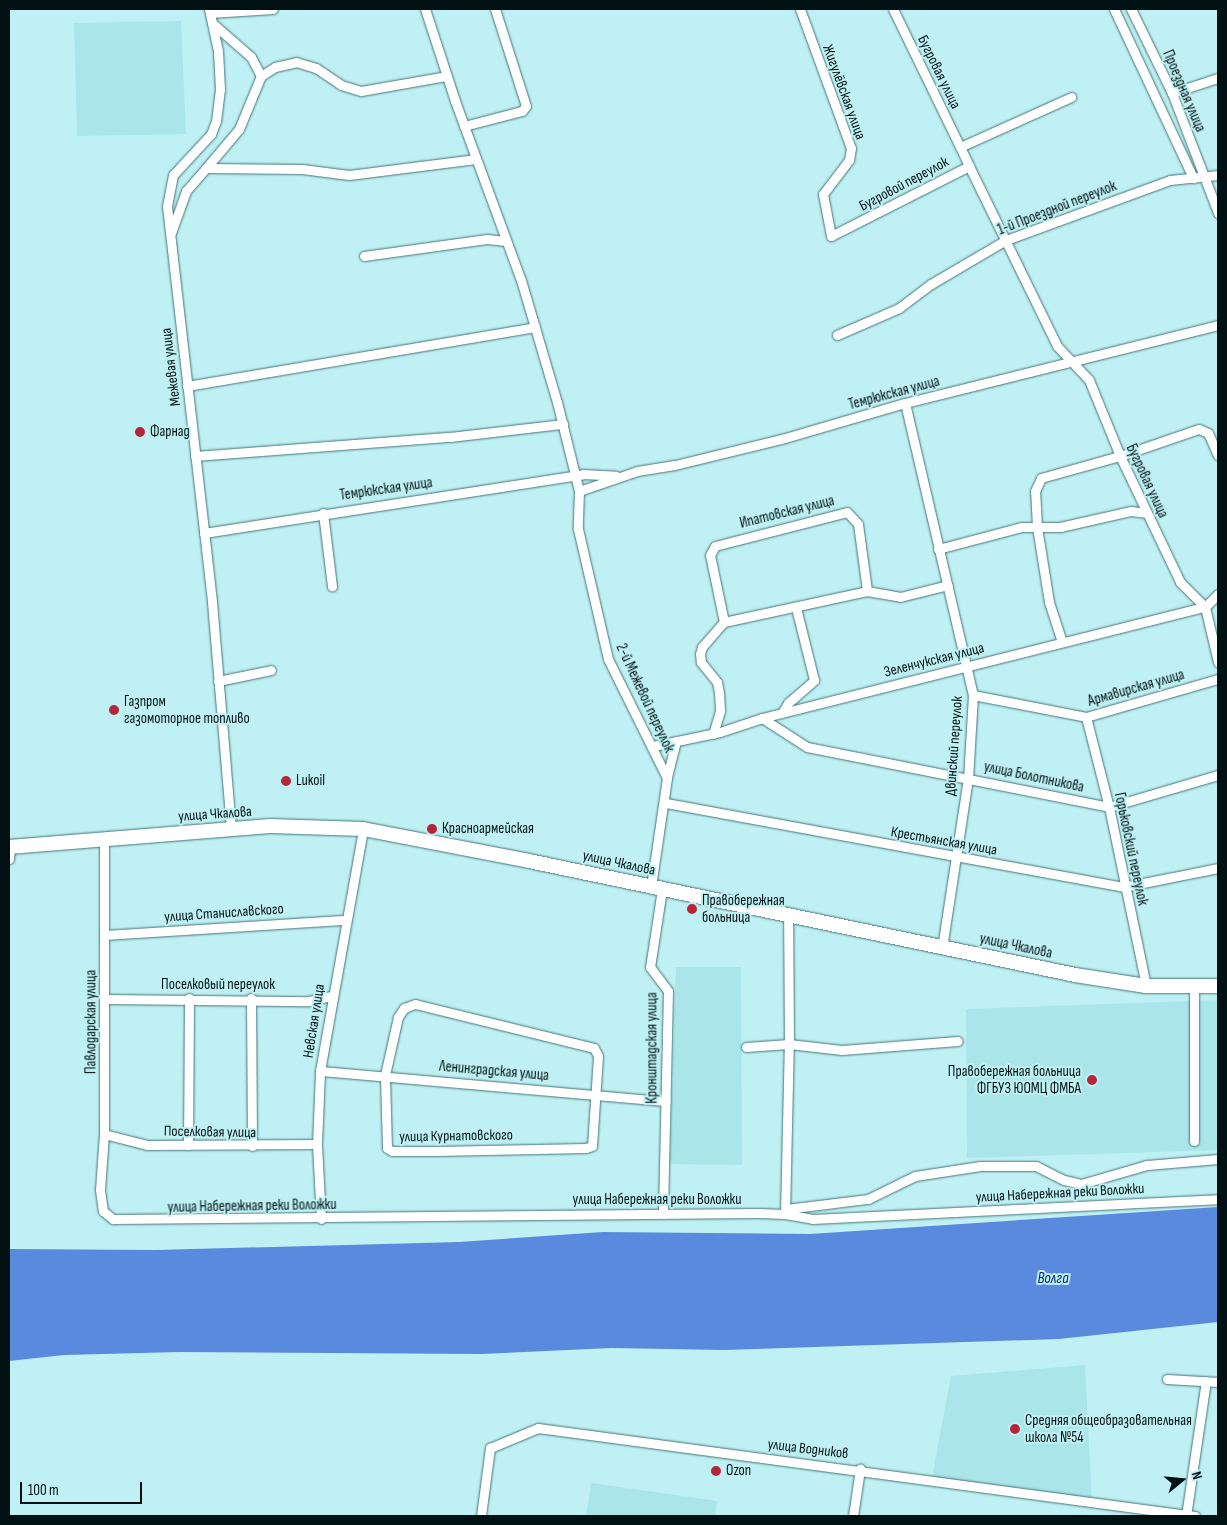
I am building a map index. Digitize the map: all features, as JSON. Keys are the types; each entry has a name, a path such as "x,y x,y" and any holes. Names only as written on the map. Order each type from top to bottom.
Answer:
{"main road":[{"name":"улица Чкалова","path":"9,851 104,839 296,825 363,830 656,888 1075,975 1146,986 1218,986"}],"street":[{"path":"209,11 273,9"},
{"path":"425,9 446,76 535,327 563,424 574,476 580,491"},
{"path":"464,126 522,110 526,106 495,9"},
{"name":"Жигулёвская улица","path":"800,9 850,148 849,160 823,194 831,236"},
{"name":"Бугровая улица","path":"893,9 960,147"},
{"name":"Проездная улица","path":"1114,9 1193,178"},
{"name":"Проездная улица","path":"1131,9 1172,93 1218,213"},
{"name":"Межевая улица","path":"209,11 218,51 220,90 216,121 206,140 173,175 166,206 204,533 231,829"},
{"path":"212,23 251,57 261,76"},
{"path":"170,236 186,190 239,128 261,76 275,66 296,62 316,68 341,84 361,91 446,76"},
{"path":"1172,93 1218,78"},
{"name":"Бугровой переулок","path":"831,236 969,166 960,147 1071,97"},
{"path":"206,168 302,169 349,175 476,160"},
{"path":"969,166 1006,240"},
{"name":"1-й Проездной переулок","path":"837,335 899,308 931,284 1006,240 1170,180 1218,175"},
{"path":"364,256 487,239 506,241"},
{"name":"Бугровая улица","path":"1006,240 1057,346 1089,380 1120,456 1180,582 1205,607"},
{"name":"Темрюкская улица","path":"580,491 623,476 776,440 905,403 1218,325"},
{"path":"187,386 535,327"},
{"name":"Двинский переулок","path":"905,403 973,695 968,778 942,948"},
{"path":"195,456 450,437 563,424"},
{"path":"1062,642 1049,602 1037,527 1035,491 1041,478 1120,456 1201,429 1208,433 1218,454"},
{"name":"Темрюкская улица","path":"204,533 323,512 574,476 623,476"},
{"name":"2-й Межевой переулок","path":"580,491 578,529 608,659 653,746 667,778 656,888"},
{"path":"938,549 990,534 1037,527 1060,527 1131,510 1146,513"},
{"path":"323,512 332,586"},
{"name":"Ипатовская улица","path":"724,622 710,555 712,549 718,544 847,512 858,524 867,591"},
{"path":"713,734 720,711 719,693 717,682 701,662 700,654 702,647 724,622 796,608 867,591 900,597 948,585"},
{"path":"1218,594 1205,607 1218,662"},
{"name":"Зеленчукская улица","path":"653,746 713,734 782,712 1205,607"},
{"path":"782,712 788,702 814,680 796,608"},
{"path":"218,681 271,670"},
{"name":"Армавирская улица","path":"973,695 1086,717 1218,679"},
{"name":"Горьковский переулок","path":"1086,717 1109,807 1123,887 1146,986"},
{"name":"улица Болотникова","path":"762,718 807,747 1109,807 1218,775"},
{"path":"667,778 676,742"},
{"name":"Крестьянская улица","path":"666,803 1123,887 1218,868"},
{"name":"Невская улица","path":"321,1219 316,1144 320,1071 331,996 363,830"},
{"name":"Павлодарская улица","path":"102,1206 105,999 104,839"},
{"name":"Кронштадская улица","path":"656,888 650,967 668,991 664,1214"},
{"path":"788,915 789,1044 786,1211 868,1199 915,1176 980,1166 1036,1166 1064,1180 1082,1184 1147,1165 1218,1160"},
{"name":"улица Станиславского","path":"105,934 346,920"},
{"path":"1194,986 1194,1141"},
{"name":"Поселковый переулок","path":"105,999 251,998 309,1001 331,996"},
{"path":"188,1145 189,998"},
{"path":"251,998 252,1146"},
{"name":"улица Курнатовского","path":"415,1004 591,1046 598,1056 595,1095 593,1144 588,1148 392,1151 387,1148 384,1141 385,1075 398,1017 404,1008 415,1004"},
{"path":"746,1047 789,1044 842,1050 958,1041"},
{"name":"Ленинградская улица","path":"320,1071 666,1100"},
{"name":"Поселковая улица","path":"104,1134 147,1145 252,1146 316,1144"},
{"name":"улица Набережная реки Воложки","path":"102,1206 106,1215 113,1219 135,1221 786,1211 812,1219 1218,1199"},
{"path":"1167,1379 1218,1382"},
{"path":"1189,1516 1206,1381"},
{"name":"улица Водников","path":"481,1516 490,1448 538,1428 860,1469 1189,1516"},
{"path":"853,1516 860,1469"}],"shaded area":[{"path":"181,21 186,134 77,136 74,23"},
{"path":"676,967 741,967 742,1165 670,1164"},
{"name":"Правобережная больница ФГБУЗ ЮОМЦ ФМБА","path":"1218,1000 1218,1150 967,1158 966,1009"},
{"name":"Средняя общеобразовательная школа №54","path":"1085,1365 1092,1503 931,1482 951,1376"},
{"path":"591,1483 717,1501 715,1516 586,1516"}],"water":[{"name":"Волга","path":"1218,1207 1218,1322 1059,1339 724,1350 611,1348 481,1354 180,1352 64,1355 9,1361 9,1249 156,1250 459,1242 603,1232 810,1234"}],"place":[{"name":"Фарнад","path":"140,432"},
{"name":"Газпром газомоторное топливо","path":"114,710"},
{"name":"Lukoil","path":"286,781"},
{"name":"Красноармейская","path":"432,829"},
{"name":"Правобережная больница","path":"692,909"},
{"name":"Правобережная больница ФГБУЗ ЮОМЦ ФМБА","path":"1092,1080"},
{"name":"Средняя общеобразовательная школа №54","path":"1015,1429"},
{"name":"Ozon","path":"716,1471"}]}
